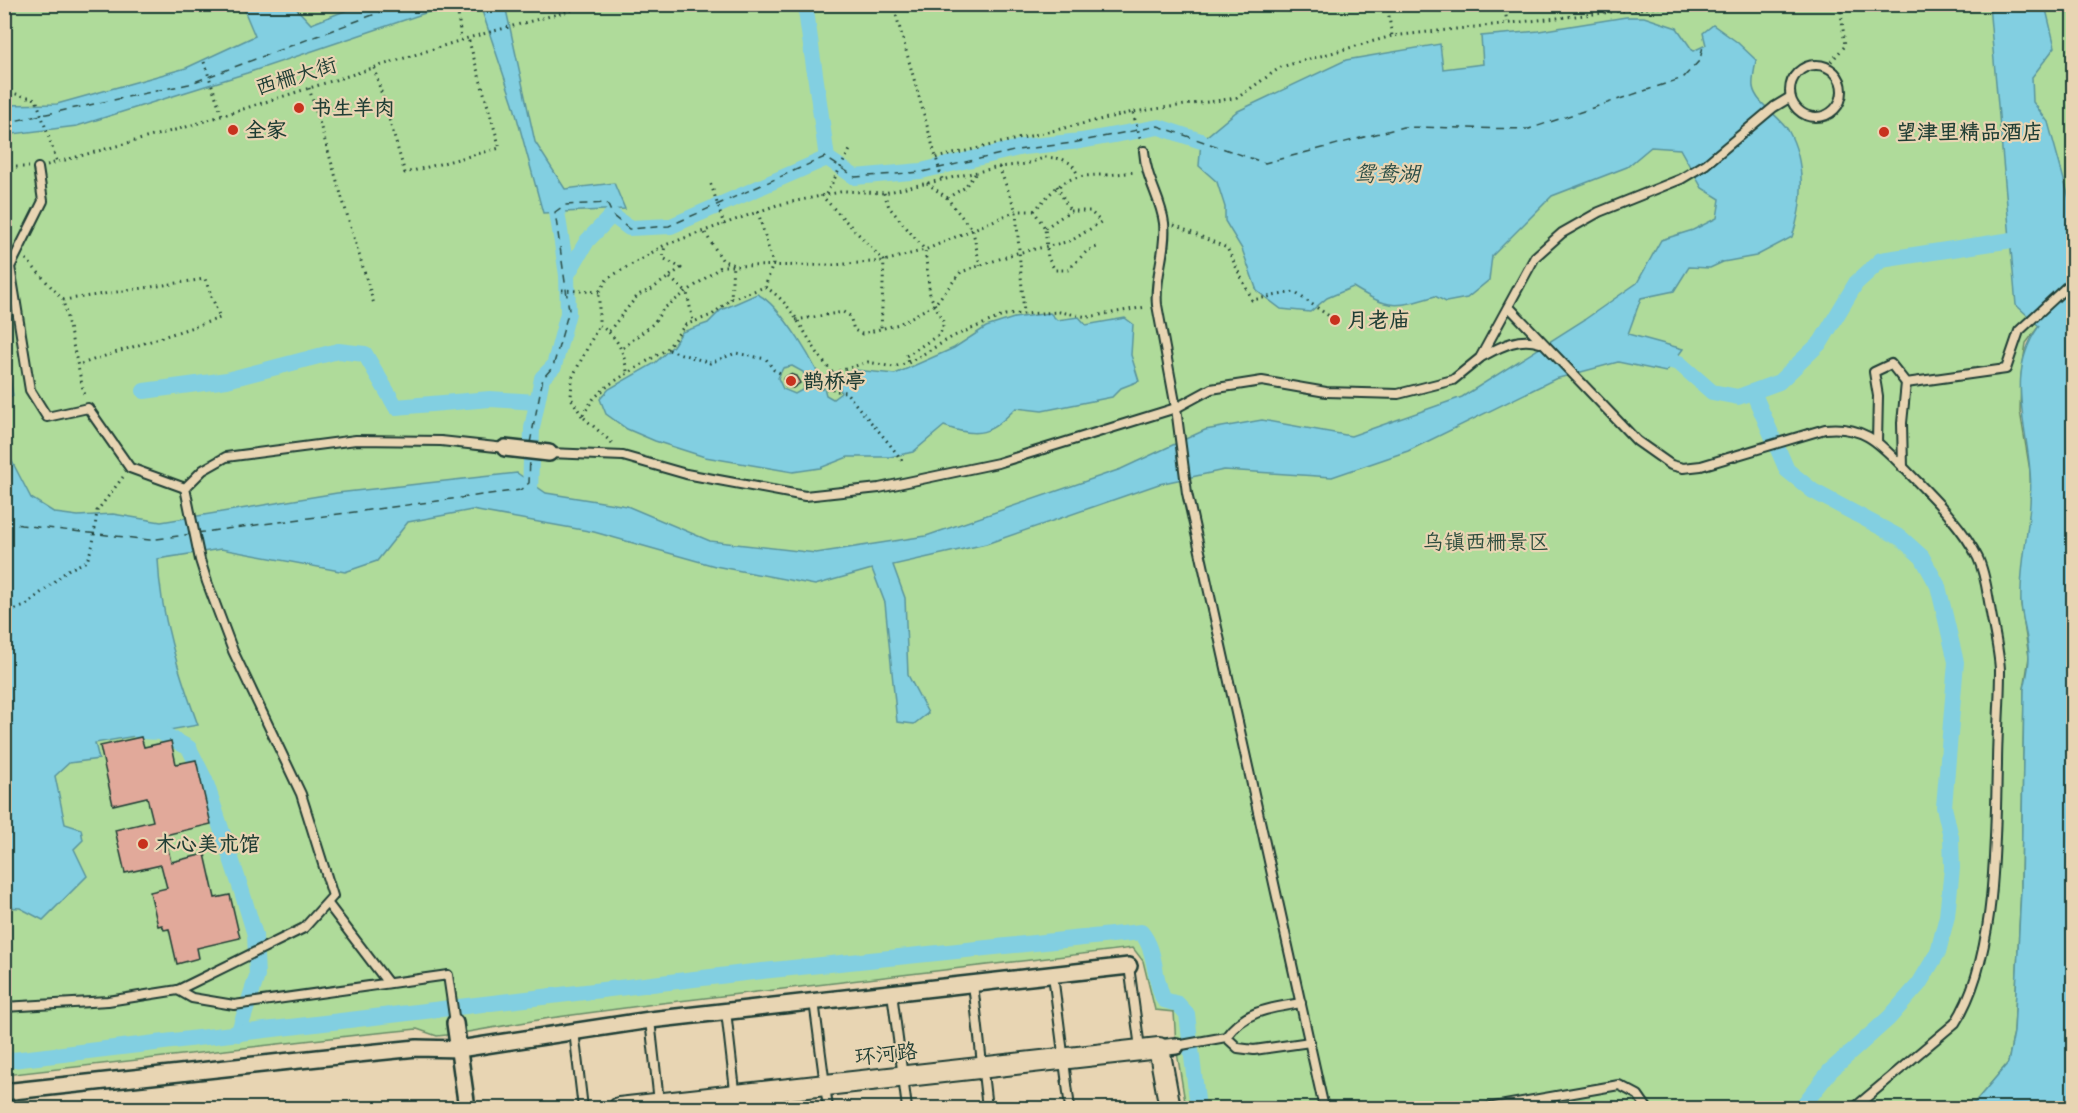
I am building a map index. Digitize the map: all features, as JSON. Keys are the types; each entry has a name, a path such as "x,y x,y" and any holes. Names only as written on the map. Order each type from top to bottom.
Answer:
{"street":[{"path":"505,448 549,453"},
{"path":"4,1092 417,1048 459,1049 650,1020 1129,966"},
{"path":"455,1023 467,1108"},
{"path":"1158,1048 1170,1108"},
{"name":"环河路","path":"619,1108 736,1102 825,1085 1158,1048"}],"lane":[{"path":"1812,64 1827,66 1839,76 1843,91 1838,106 1826,116 1811,117 1797,111 1789,98 1790,83 1798,70 1812,64"},
{"path":"1480,358 1535,257 1562,233 1599,212 1682,179 1737,140 1774,107 1789,98"},
{"path":"1144,151 1145,171 1164,221 1163,253 1155,288 1180,432 1187,493 1324,1108"},
{"path":"38,168 44,201 10,267 30,390 47,417 88,408 130,468 185,488"},
{"path":"1906,383 2006,369 2019,331 2073,280"},
{"path":"1509,307 1637,441 1671,465 1683,468 1701,466 1809,434 1842,427 1856,430 1877,442 1903,468 1967,540 1978,559 1985,582 2000,668 1994,851 1988,917 1980,957 1963,1011 1943,1035 1854,1108"},
{"path":"549,453 623,456 686,474 805,496 879,488 998,463 1176,408 1211,388 1262,381 1326,392 1398,394 1453,380 1480,358 1518,341 1529,340 1541,343"},
{"path":"1877,442 1878,396 1874,372 1891,364 1906,383 1902,423 1903,468"},
{"path":"185,488 202,470 226,457 356,440 441,441 505,448"},
{"path":"4,1008 108,1001 178,990 281,942 304,928 333,896 301,794 234,651 200,560 185,488"},
{"path":"328,904 388,983"},
{"path":"1129,966 1158,1048 1226,1037 1234,1025 1258,1010 1301,1003"},
{"path":"178,990 192,998 234,1005 448,975 455,1023"},
{"path":"1053,975 1070,1108"},
{"path":"973,984 987,1108"},
{"path":"892,993 907,1108"},
{"path":"814,1001 828,1108"},
{"path":"726,1011 736,1102"},
{"path":"650,1020 660,1106"},
{"path":"574,1031 583,1108"},
{"path":"1226,1037 1238,1048 1254,1050 1310,1042"},
{"path":"1488,1108 1619,1085 1638,1095 1647,1108"}],"path":[{"path":"457,4 461,40"},
{"name":"西栅大街","path":"4,167 38,168 222,115 461,40 595,4"},
{"path":"893,4 942,179"},
{"path":"1387,4 1392,36"},
{"path":"1504,4 1507,22"},
{"path":"936,158 1133,112 1237,98 1281,67 1392,36 1667,6 1721,10 1750,4"},
{"path":"1827,66 1845,46 1840,4"},
{"path":"2070,4 2073,20"},
{"path":"374,68 405,173 500,148 468,38"},
{"path":"204,62 222,115"},
{"path":"309,88 374,304"},
{"path":"4,91 36,99 57,162"},
{"path":"1133,112 1144,151"},
{"path":"826,194 850,150"},
{"path":"623,456 598,428 582,416 572,398 572,378 599,325 599,292 608,278 664,245 705,233 758,212 820,195 844,191 884,193 999,167 1026,164 1046,157 1062,159 1072,164 1078,175"},
{"path":"999,167 1016,211 1017,253 1024,314"},
{"path":"622,348 654,322 663,309 722,266 733,264 833,265 884,261 925,250 1016,211 1034,211 1057,186 1078,175 1104,176 1145,171"},
{"path":"947,198 964,188 976,173"},
{"path":"927,183 947,198 973,231 980,266"},
{"path":"711,184 724,225"},
{"path":"1057,186 1070,211"},
{"path":"884,193 889,207 925,250 930,295 944,323 940,333 906,356 908,363"},
{"path":"820,195 884,261 881,330"},
{"path":"1034,211 1045,228 1048,258 1055,270 1068,270 1087,251 1097,247"},
{"path":"796,320 843,312 850,316 854,330 862,334 881,330 899,324 935,304 961,272 1017,253 1071,241 1101,222 1090,211 1070,211 1045,228"},
{"path":"758,212 773,264 765,287"},
{"path":"1164,221 1227,248 1252,300 1294,291 1335,320"},
{"path":"705,233 723,261 733,264"},
{"path":"609,331 638,295 670,278 681,268 663,258 664,245"},
{"path":"19,250 63,300 88,408"},
{"path":"731,299 733,264"},
{"path":"670,278 687,293 693,321"},
{"path":"63,300 205,279 220,318 78,364"},
{"path":"582,416 594,398 627,371 667,349 685,325 712,315 731,299 765,287 779,295 821,360 833,373 832,394"},
{"path":"562,290 599,292"},
{"path":"833,373 868,362 893,367 908,363 969,329 1005,315 1060,312 1088,317 1157,305"},
{"path":"599,325 609,331 622,348 627,371"},
{"path":"669,350 710,363 736,353 766,359 774,370 782,374"},
{"path":"803,386 827,389"},
{"path":"837,391 846,392 868,421 884,434 902,461"},
{"path":"4,613 25,606 68,570 87,561 93,544 97,511 130,468"}],"green space":[{"name":"乌镇西栅景区","path":"4,5 2073,5 2073,298 2039,326 2026,343 2021,376 2020,411 2030,471 2031,515 2021,604 2029,657 2024,689 2021,889 2014,1032 2008,1063 1975,1102 1949,1108 1186,1108 1176,1046 1174,1012 1155,1010 1143,961 1133,948 662,1003 550,1018 456,1034 437,1036 417,1029 5,1075"}],"water":[{"path":"242,5 293,5 311,24 360,5 449,5 247,73 77,126 5,135 5,105 57,104 186,68 255,36"},
{"path":"480,5 505,5 535,142 565,189 614,183 625,209 543,213 513,103"},
{"path":"1989,5 2045,5 2055,47 2032,77 2033,102 2048,122 2074,216 2073,1108 1949,1108 1975,1102 2008,1063 2014,1032 2021,889 2024,689 2029,658 2021,587 2031,488 2022,415 2021,379 2023,361 2029,343 2039,326 2016,305"},
{"name":"鸳鸯湖","path":"1626,17 1644,17 1677,28 1693,51 1706,45 1703,33 1713,25 1737,42 1756,60 1753,77 1755,93 1788,130 1798,155 1800,169 1801,197 1792,237 1756,256 1723,262 1710,268 1689,267 1674,291 1641,298 1628,334 1683,349 1666,372 1618,362 1555,379 1408,451 1332,477 1224,470 1159,484 986,544 893,565 905,598 908,675 928,713 914,724 897,722 885,603 872,569 815,585 715,566 594,532 472,510 408,522 377,561 345,572 221,549 158,559 162,601 167,622 198,725 95,743 99,759 69,763 55,776 65,824 81,829 83,840 74,849 87,876 43,920 20,908 5,907 4,446 31,498 55,513 78,516 113,514 161,522 337,493 517,473 546,493 627,506 710,541 816,553 926,536 1121,469 1205,430 1262,420 1351,436 1462,397 1584,320 1637,283 1661,240 1693,230 1717,218 1720,199 1702,188 1680,149 1651,147 1627,167 1552,196 1492,256 1489,280 1467,298 1446,302 1435,296 1411,303 1393,305 1376,300 1353,287 1327,298 1310,312 1281,309 1257,291 1242,249 1225,221 1225,207 1217,182 1199,166 1201,141 1236,112 1346,60 1440,44 1443,69 1483,64 1481,36 1539,31"},
{"path":"757,294 766,300 788,324 808,355 826,395 833,399 841,393 839,380 855,370 895,374 954,348 986,327 1014,318 1050,313 1057,320 1079,317 1086,325 1125,318 1133,324 1131,355 1139,381 1121,388 1112,397 1042,411 1016,408 999,424 983,432 966,432 944,426 913,452 890,457 848,457 820,468 793,472 705,457 655,441 627,429 606,414 600,399 609,389 655,363 673,346 682,332 708,323 721,310","holes":["792,366 803,372 806,380 804,389 795,394 783,389 778,378 783,368"]},
{"path":"5,350 13,396 5,397"}],"building":[{"name":"鹊桥亭","path":"790,374 796,376 800,383 793,388 786,387 783,379"},
{"name":"木心美术馆","path":"141,737 144,747 171,741 176,764 196,760 211,824 165,835 171,862 205,854 215,898 230,895 240,938 197,948 199,958 177,964 169,929 164,930 162,925 158,926 150,892 167,888 161,865 125,873 115,830 153,821 147,797 113,805 100,746"}],"waterway":[{"path":"805,4 827,158 855,177 921,171 1023,147 1081,141 1159,127 1201,141"},
{"path":"530,493 532,428 542,378 554,366 568,313 567,275 587,241 612,215 629,228 671,226 827,158"},
{"path":"551,191 555,199 567,275"},
{"path":"1652,356 1679,363 1712,392 1738,397 1779,382 1821,342 1856,283 1881,260 2025,238"},
{"path":"144,391 227,380 338,351 365,354 396,407 490,399 537,402"},
{"path":"1753,392 1787,470 1813,491 1901,538 1922,557 1938,586 1956,662 1944,807 1951,837 1952,868 1947,916 1938,952 1919,984 1889,1018 1830,1071 1801,1108"},
{"path":"139,731 160,732 189,748 205,780 242,892 255,935 257,976 238,1034"},
{"path":"4,1061 753,972 1141,932 1150,948 1164,1000 1178,1004 1187,1014 1198,1108"}],"ferry route":[{"path":"4,123 189,84 402,4"},
{"path":"530,443 543,378 553,367 569,310 555,212 565,205 607,203 613,216 629,229 669,226 825,157 855,177 922,172 1018,150 1072,143 1158,126 1265,163 1403,127 1529,129 1683,78 1700,60 1703,46"},
{"path":"196,533 520,490 529,483 530,457"},
{"path":"4,521 150,540 192,534"}],"place":[{"name":"书生羊肉","path":"299,108"},
{"name":"全家","path":"233,130"},
{"name":"望津里精品酒店","path":"1884,132"},
{"name":"月老庙","path":"1335,320"},
{"name":"鹊桥亭","path":"791,381"},
{"name":"木心美术馆","path":"143,844"}]}
